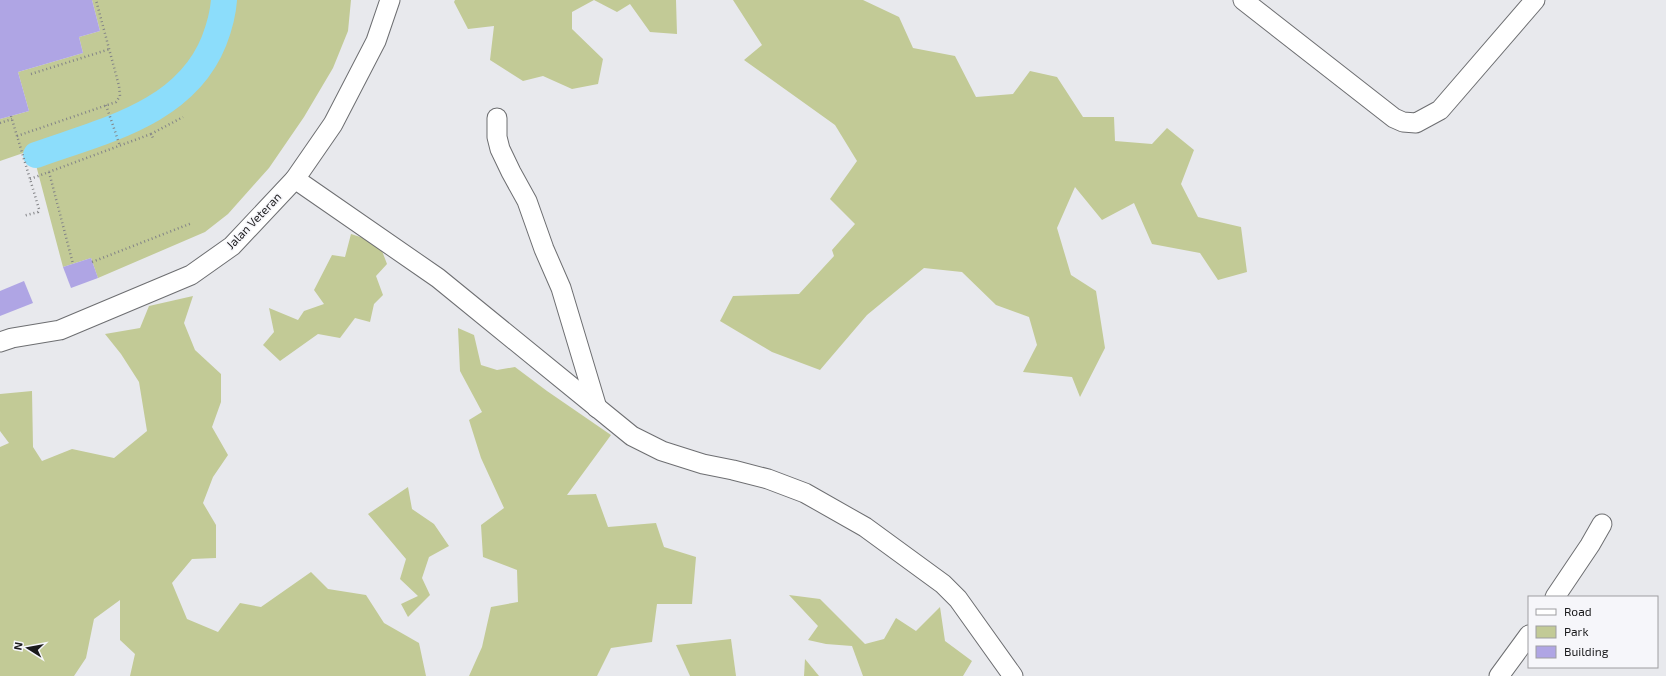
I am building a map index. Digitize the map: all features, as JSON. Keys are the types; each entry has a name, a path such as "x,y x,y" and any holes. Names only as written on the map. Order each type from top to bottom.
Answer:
{"street":[{"name":"Jalan Veteran","path":"0,342 12,338 60,330 191,275 232,246 295,179 333,124 376,41 390,0"},
{"path":"1243,0 1394,118 1403,122 1416,123 1440,110 1535,0"},
{"path":"497,118 497,137 500,149 527,201 544,249 561,288 597,408"},
{"path":"295,179 438,278 632,436 662,451 703,464 768,479 805,493 865,527 943,584 958,599 1013,676"},
{"path":"1556,596 1590,545 1602,524"},
{"path":"1499,676 1528,636"}],"path":[{"path":"18,136 116,102 120,96 110,49 96,0"},
{"path":"31,74 110,49"},
{"path":"106,105 120,146"},
{"path":"30,178 151,134 183,117"},
{"path":"0,123 12,118 30,178 38,212 23,216"},
{"path":"151,134 154,140"},
{"path":"49,172 73,264"},
{"path":"92,262 192,223"}],"green space":[{"path":"92,0 351,0 348,31 333,68 304,117 269,168 228,214 205,232 98,278 91,258 63,267 32,150 0,161 0,119 29,111 18,72 83,53 79,37 100,31"},
{"path":"455,0 594,0 572,12 572,29 603,59 598,84 572,89 543,76 523,81 490,60 494,26 468,29 454,2"},
{"path":"594,0 676,0 677,34 650,32 630,4 617,12"},
{"path":"733,0 863,0 899,17 913,48 955,56 976,97 1013,94 1030,71 1057,77 1083,117 1114,117 1115,141 1152,144 1167,128 1194,150 1181,184 1198,217 1241,227 1247,272 1218,280 1200,253 1152,244 1134,203 1102,220 1075,187 1057,228 1071,275 1096,291 1105,348 1080,397 1072,377 1023,372 1037,345 1029,317 996,305 962,272 924,268 867,315 820,370 772,352 720,321 733,296 799,294 834,256 832,250 855,224 830,199 857,161 835,125 744,60 762,45"},
{"path":"351,234 379,243 387,264 376,276 383,295 374,304 370,322 355,318 340,338 318,334 280,361 263,345 274,332 269,308 298,320 304,311 324,304 314,290 332,255 345,257"},
{"path":"193,296 184,323 195,350 221,374 221,402 212,427 228,455 213,477 203,503 216,525 216,558 192,559 172,583 187,619 218,632 240,603 261,607 311,572 328,589 366,595 384,623 419,643 426,676 130,676 135,654 120,640 120,600 94,619 86,658 74,676 0,676 0,447 9,443 0,431 0,394 32,391 33,447 42,461 72,449 114,458 147,431 139,382 121,354 105,334 140,328 149,306"},
{"path":"458,328 474,335 481,365 497,370 515,367 611,435 567,495 596,494 608,527 656,523 664,547 696,557 692,604 657,604 652,642 611,648 597,676 469,676 482,647 491,607 518,602 517,570 483,557 481,525 504,508 481,458 469,420 482,412 460,371"},
{"path":"408,487 412,509 434,524 449,546 429,557 422,578 430,595 408,617 401,604 418,596 400,579 406,559 368,514"},
{"path":"789,595 820,599 865,644 884,639 896,618 916,631 940,607 945,641 972,661 963,676 863,676 852,646 826,644 808,640 818,626"},
{"path":"731,639 736,676 690,676 676,645"},
{"path":"805,659 819,676 804,676"}],"building":[{"path":"0,0 92,0 100,31 79,37 83,53 18,72 29,111 0,119"},
{"path":"91,258 98,278 71,288 63,267"},
{"path":"24,281 33,303 0,316 0,291"}],"waterway":[{"path":"36,155 114,128 162,103 183,86 201,66 214,41 218,31 224,0"}]}
